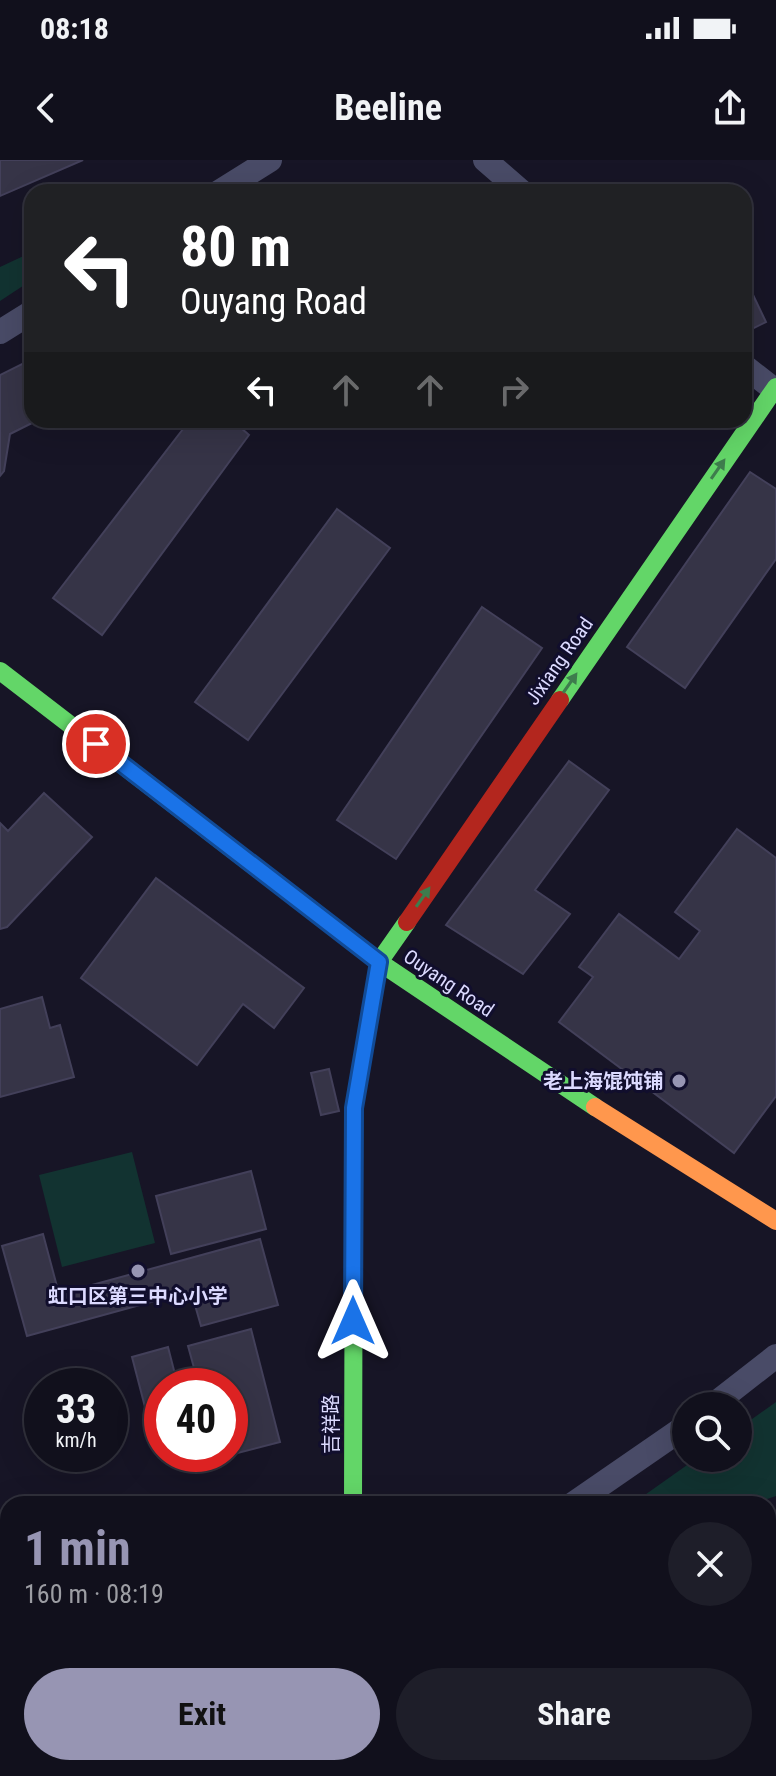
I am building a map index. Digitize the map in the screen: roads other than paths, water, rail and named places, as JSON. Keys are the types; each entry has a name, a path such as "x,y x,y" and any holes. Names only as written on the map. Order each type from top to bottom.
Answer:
{"street":[{"path":"232,184 270,160"},
{"path":"485,160 513,184"},
{"path":"0,332 24,317"},
{"path":"752,372 775,389"},
{"name":"Jixiang Road","path":"752,422 775,389"},
{"name":"Jixiang Road","path":"379,962 748,428"},
{"name":"Ouyang Road","path":"0,671 379,962 605,1114 776,1221"},
{"name":"吉祥路","path":"353,1496 354,1108 379,962"},
{"path":"730,1392 776,1356"},
{"path":"585,1496 672,1436"}],"place":[{"name":"老上海馄饨铺","path":"679,1081"},
{"name":"虹口区第三中心小学","path":"138,1271"}]}
